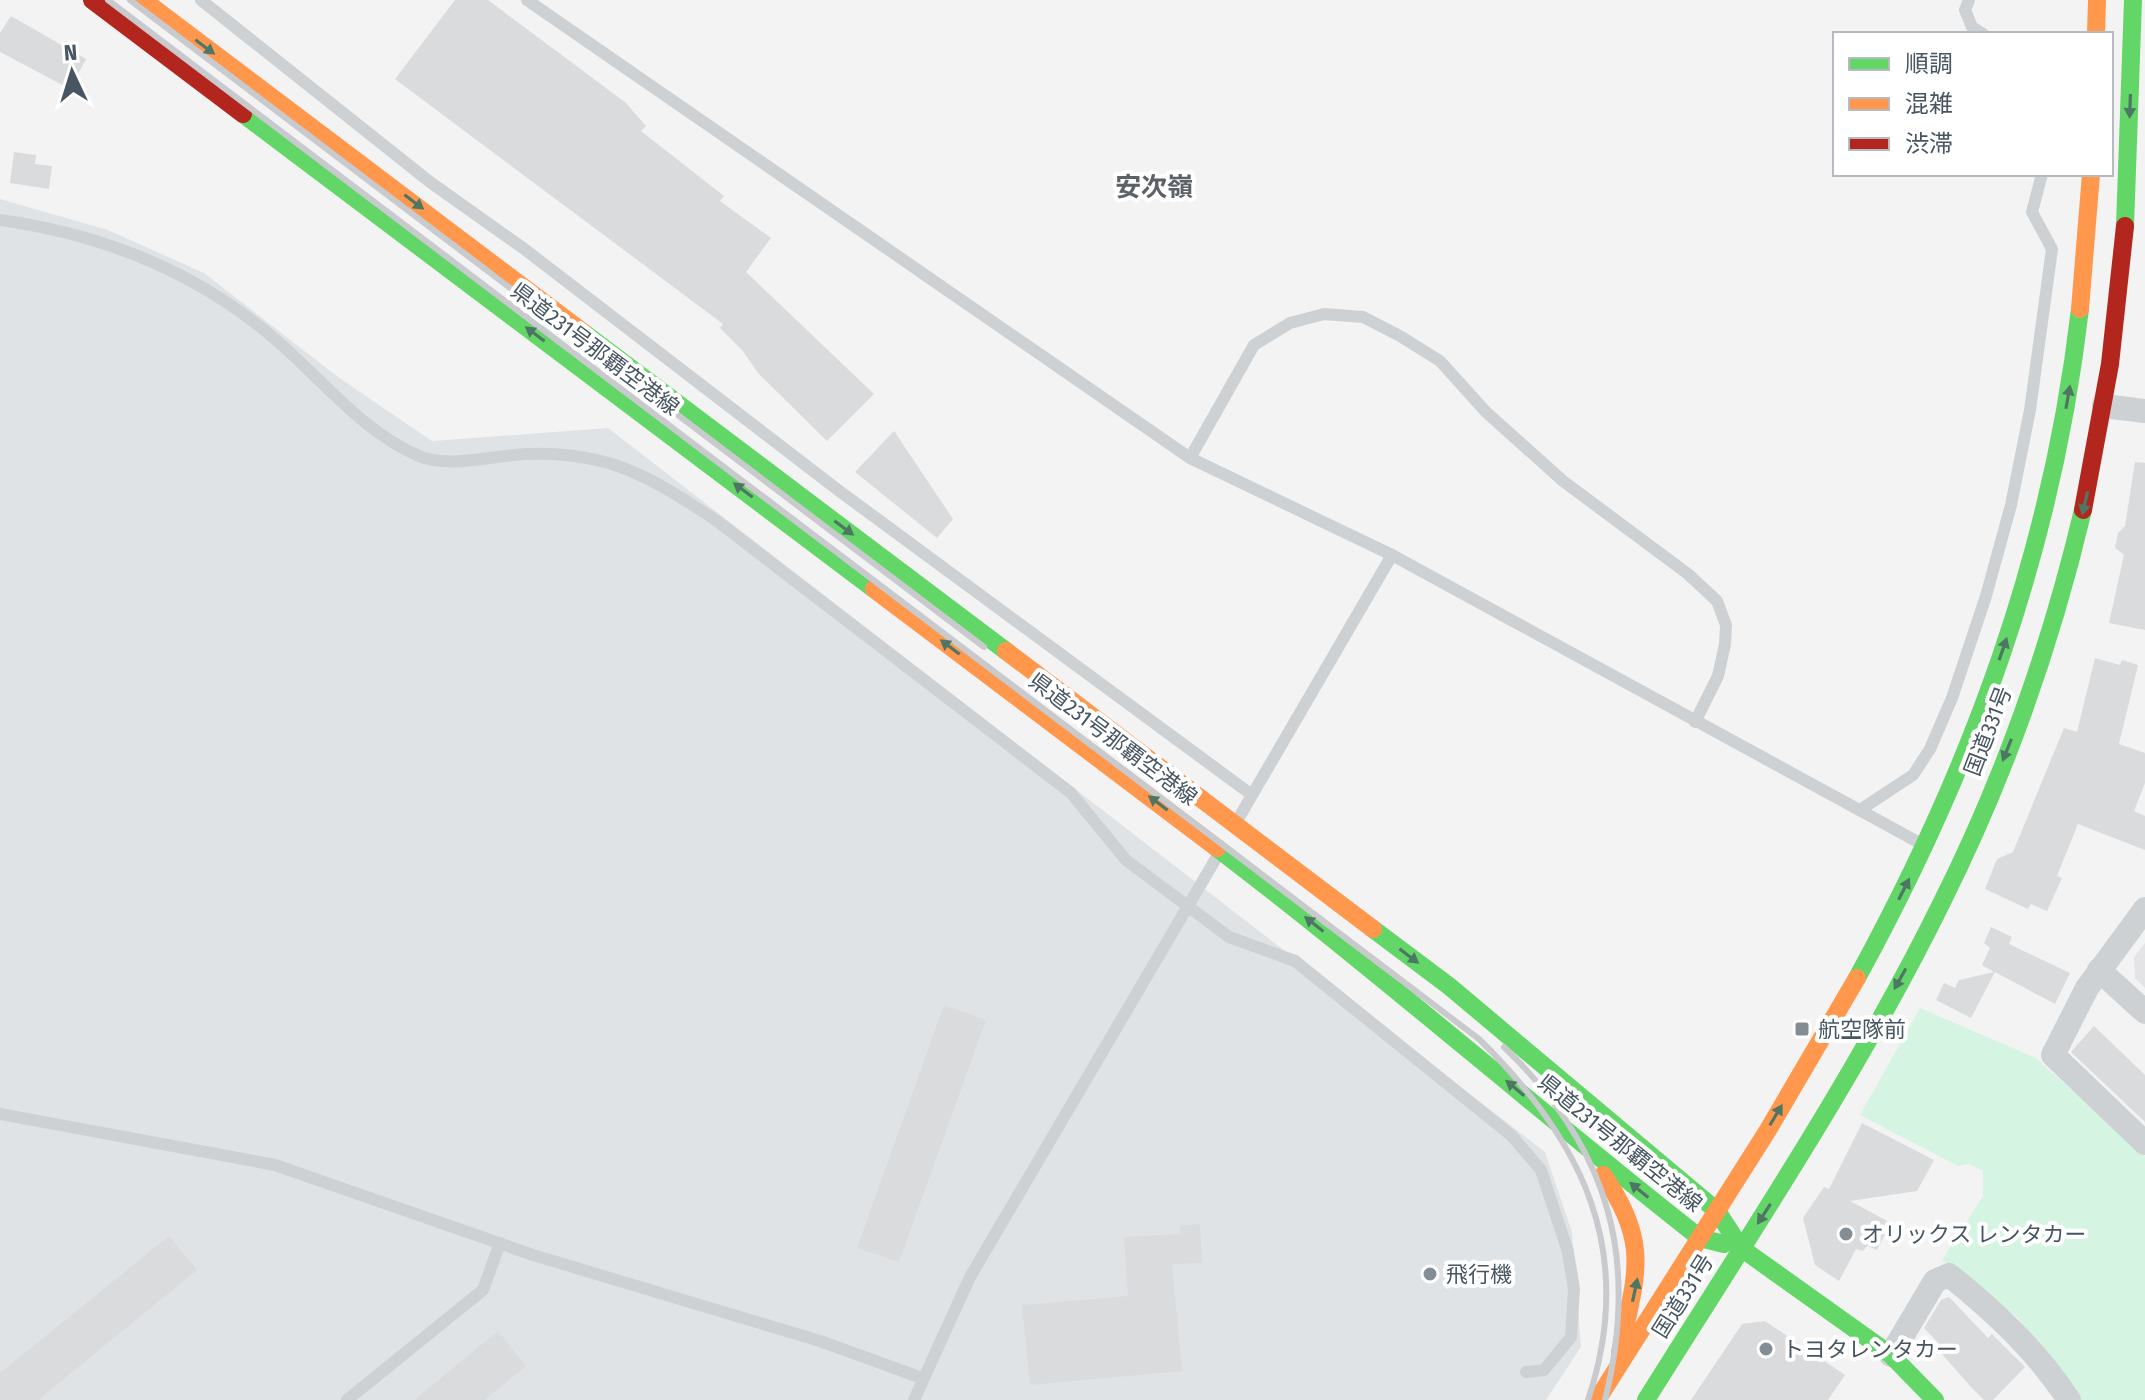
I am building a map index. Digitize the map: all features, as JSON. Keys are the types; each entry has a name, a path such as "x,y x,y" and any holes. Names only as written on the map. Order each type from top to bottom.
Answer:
{"main road":[{"name":"県道231号那覇空港線","path":"92,0 1220,850 1400,991 1574,1139 1700,1238 1741,1248"},
{"name":"県道231号那覇空港線","path":"143,0 1449,986 1546,1071 1717,1211 1741,1248"},
{"path":"2096,32 2097,0"},
{"name":"国道331号","path":"1597,1400 1717,1211 1827,1029 1943,853 2016,728 2073,555 2104,406 2125,218 2133,0"},
{"name":"国道331号","path":"1646,1400 1847,1075 1943,853 1976,727 2011,626 2046,501 2076,344 2091,176"},
{"path":"1574,1139 1620,1198 1637,1243 1636,1289 1618,1366"},
{"path":"1741,1248 1891,1355 1935,1400"}],"street":[{"path":"2104,406 2145,411"},
{"path":"2145,909 2099,970 2053,1055 2145,1143"},
{"path":"2099,970 2145,1012"},
{"path":"1891,1355 1935,1281 1949,1275 1998,1315 2030,1349 2069,1400"}],"lane":[{"path":"201,0 430,182 523,248 838,490 1252,795"},
{"path":"527,0 1190,458 1392,555 1695,722 1943,853"},
{"path":"1969,0 1965,10 1972,27 1980,32"},
{"path":"1860,810 1913,775 1930,749 1952,698 1986,596 2011,505 2030,410 2052,249 2032,212 2041,176"},
{"path":"0,220 48,227 143,255 209,289 269,333 388,441 423,458 575,455 616,463 662,484 717,521 1071,793 1126,860 1229,937 1295,961 1512,1136 1541,1170 1568,1252 1574,1289 1571,1337 1544,1370 1526,1372"},
{"path":"1190,458 1254,345 1290,323 1324,314 1363,317 1400,336 1440,361 1486,412 1563,481 1688,574 1717,601 1726,625 1725,644 1718,676 1695,722"},
{"path":"914,1400 970,1277 1392,555"},
{"path":"0,1114 127,1134 275,1165 664,1297 820,1341 922,1378"},
{"path":"347,1400 483,1290 500,1243"}],"shaded area":[{"path":"0,199 108,230 204,273 338,377 432,441 608,428 1545,1152 1572,1232 1581,1347 1546,1400 0,1400"},
{"path":"2145,943 2145,988 2135,978 2134,957"}],"green space":[{"path":"1920,1008 2036,1058 2145,1156 2145,1400 2080,1400 2018,1318 1942,1260 1983,1196 1983,1171 1969,1164 1958,1166 1860,1115"}],"building":[{"path":"455,0 488,0 626,103 646,126 641,131 724,196 720,201 771,238 746,272 874,394 827,441 758,373 742,350 720,328 723,324 395,79"},
{"path":"11,16 86,59 70,89 0,52 0,33"},
{"path":"14,152 36,155 35,164 52,166 49,189 10,183"},
{"path":"894,431 953,519 937,538 855,472"},
{"path":"2135,462 2145,463 2145,630 2109,623 2124,555 2115,548 2118,533 2125,526"},
{"path":"2095,658 2120,665 2122,660 2138,665 2119,744 2145,753 2145,783 2134,811 2145,816 2145,850 2078,824 2057,876 2062,878 2047,911 2031,904 2028,909 1985,889 1997,859 2013,852 2064,728 2077,732"},
{"path":"1991,927 2012,937 2009,944 2070,973 2055,1004 1995,972 1971,1018 1936,1000 1944,983 1955,988 1959,980 1994,972 1982,965 1990,948 1984,943"},
{"path":"944,1005 986,1020 899,1262 857,1248"},
{"path":"2094,1026 2145,1075 2145,1122 2071,1052"},
{"path":"1862,1123 1934,1160 1917,1191 1850,1201 1891,1223 1877,1250 1867,1246 1863,1251 1856,1249 1839,1281 1815,1265 1803,1218 1824,1187 1829,1189"},
{"path":"1200,1224 1202,1263 1172,1264 1182,1371 1030,1385 1022,1305 1128,1296 1124,1237 1180,1234 1180,1226"},
{"path":"169,1236 197,1270 38,1400 0,1400 0,1373"},
{"path":"1949,1297 1988,1338 1992,1334 2025,1367 1993,1400 1984,1400 1971,1387 1942,1354 1945,1350 1924,1328 1941,1300"},
{"name":"トヨタレンタカー","path":"1765,1321 1845,1375 1828,1400 1691,1400 1742,1324"},
{"path":"498,1331 526,1366 485,1400 414,1400"}],"railway":[{"path":"108,0 1479,1039 1516,1078 1547,1118 1573,1160 1591,1203 1603,1248 1606,1296 1602,1347 1588,1400"},
{"path":"130,0 984,647"},
{"path":"1504,1047 1540,1085 1569,1125 1591,1166 1607,1208 1616,1253 1619,1299 1615,1348 1605,1400"}],"traffic: fast":[{"path":"2125,226 2133,0"},
{"path":"243,114 874,589"},
{"path":"1857,978 1937,818 2002,655 2050,486 2080,309"},
{"path":"584,333 1006,651"},
{"path":"1646,1400 1838,1093 1942,902 1986,807 2024,710 2056,611 2083,510"},
{"path":"1217,848 1700,1238 1724,1244"},
{"path":"1373,929 1449,986 1717,1211 1741,1248 1891,1355 1935,1400"}],"traffic: slow":[{"path":"143,0 584,333"},
{"path":"2096,32 2097,0"},
{"path":"2080,309 2091,176"},
{"path":"874,589 1217,848"},
{"path":"1006,651 1373,929"},
{"path":"1597,1400 1768,1130 1857,978"},
{"path":"1603,1175 1628,1222 1636,1261 1620,1353"}],"traffic: jam":[{"path":"92,0 243,114"},
{"path":"2083,510 2110,364 2125,226"}],"place":[{"name":"航空隊前","path":"1802,1029"},
{"name":"オリックス レンタカー","path":"1846,1234"},
{"name":"飛行機","path":"1430,1274"},
{"name":"トヨタレンタカー","path":"1766,1349"}],"district":[{"name":"安次嶺","path":"1154,187"}]}
